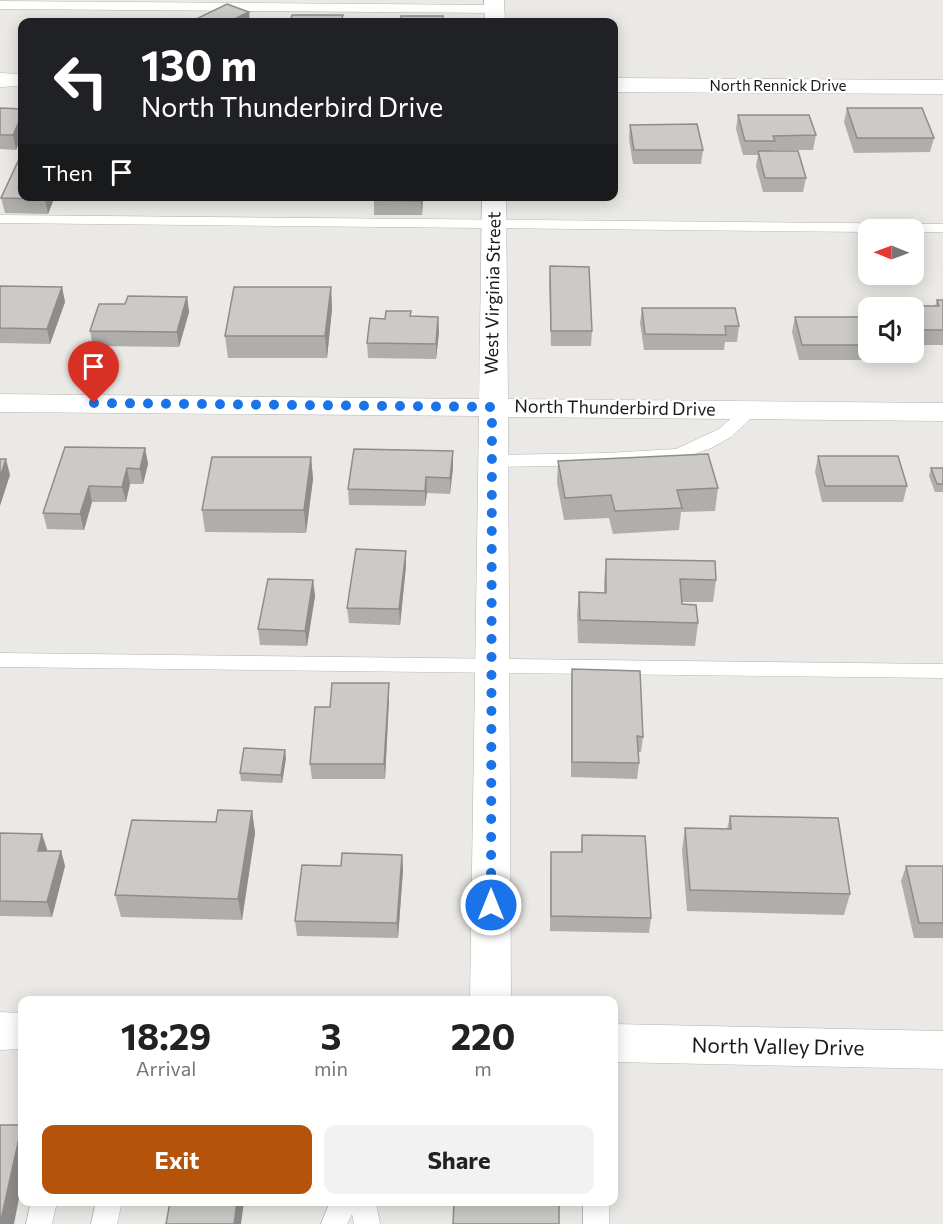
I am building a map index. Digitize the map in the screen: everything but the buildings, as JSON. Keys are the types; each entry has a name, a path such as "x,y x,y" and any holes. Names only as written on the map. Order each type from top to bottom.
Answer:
{"street":[{"path":"0,80 18,80"},
{"name":"North Rennick Drive","path":"618,85 943,87"},
{"name":"West Virginia Street","path":"491,996 494,210"},
{"name":"North Thunderbird Drive","path":"0,403 943,412"},
{"path":"0,1031 18,1031"},
{"name":"North Valley Drive","path":"618,1043 943,1050"}],"lane":[{"path":"0,5 494,10"},
{"path":"0,219 494,210 943,228"},
{"path":"492,461 596,459 678,454 705,444 725,433 752,409"},
{"path":"0,660 943,671"},
{"path":"39,1224 43,1206"},
{"path":"104,1224 108,1206"},
{"path":"334,1224 341,1206"},
{"path":"364,1206 367,1224"},
{"path":"596,1206 596,1224"}],"route":[{"path":"94,403 492,407 491,905"}]}
